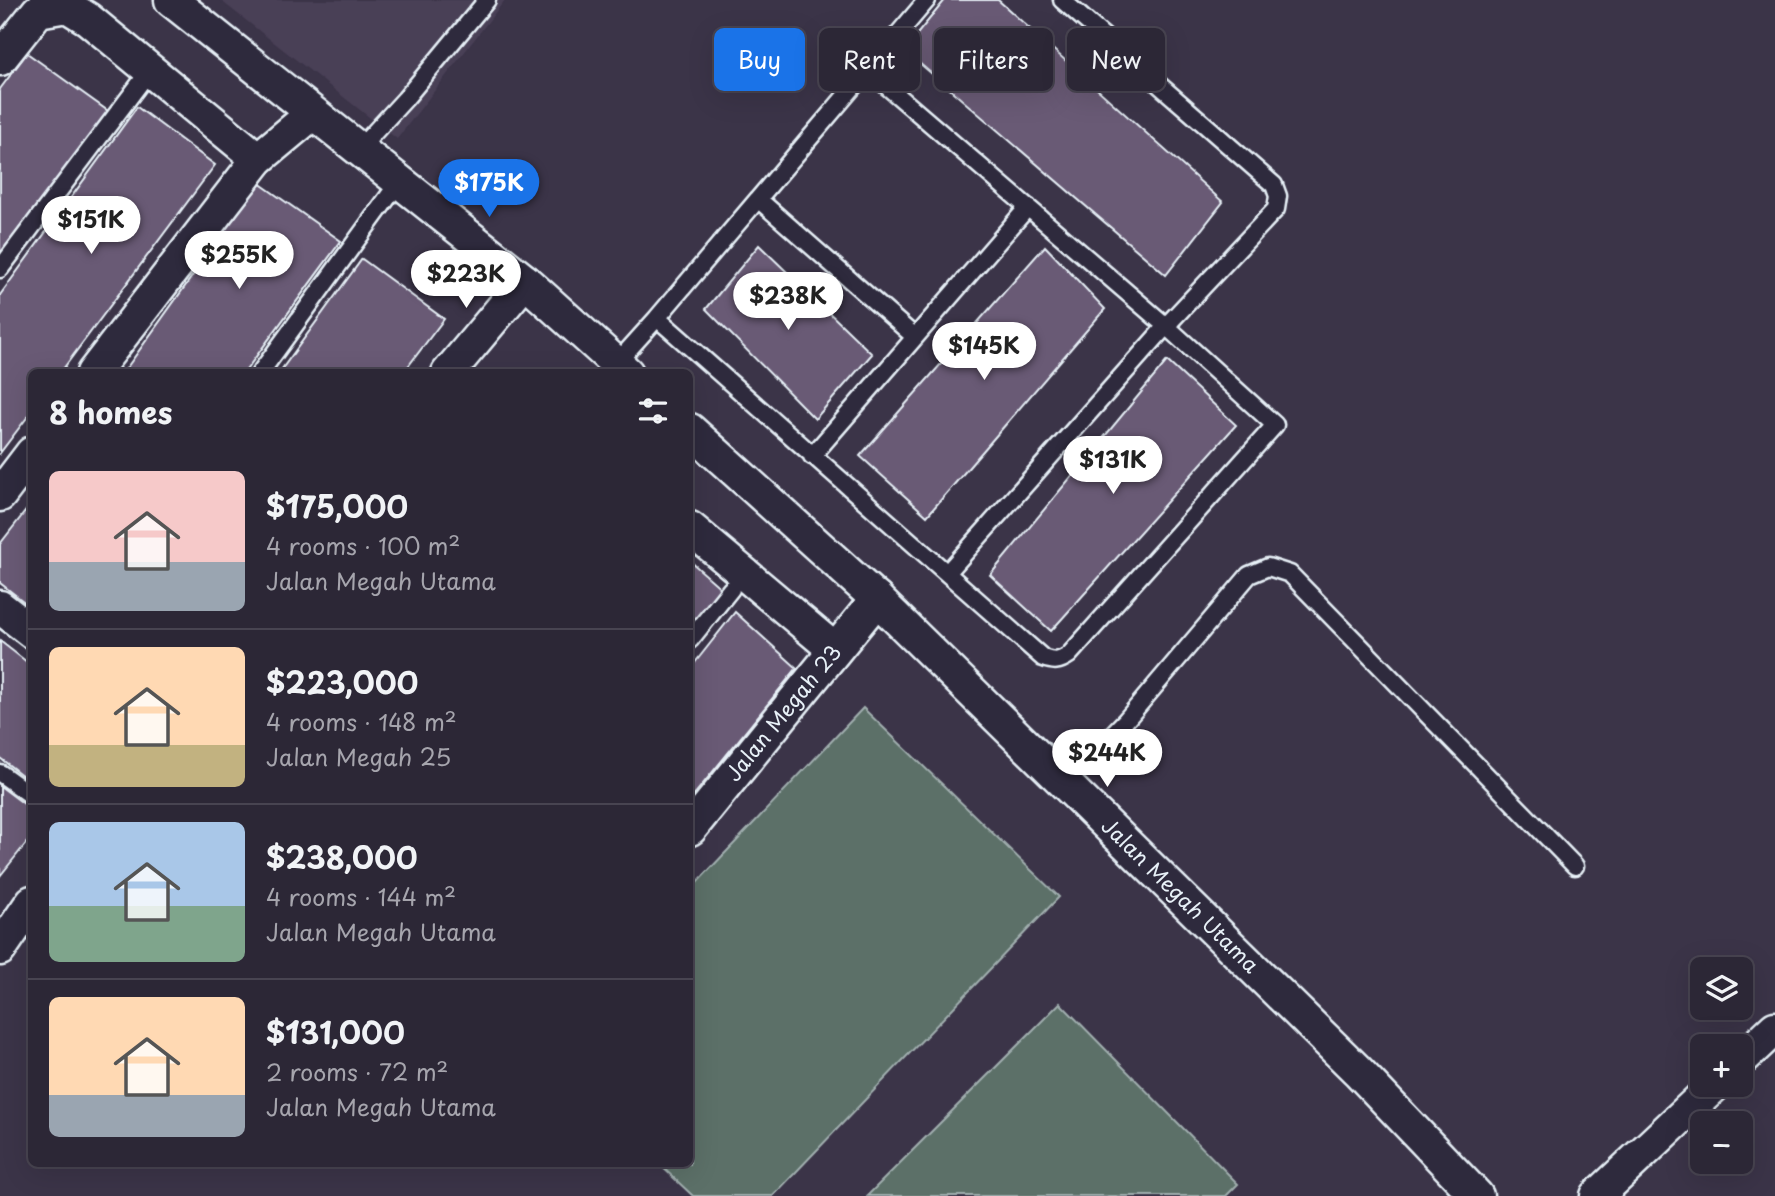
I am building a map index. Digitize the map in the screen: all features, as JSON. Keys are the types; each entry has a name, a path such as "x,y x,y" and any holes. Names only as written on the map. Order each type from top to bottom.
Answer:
{"street":[{"path":"171,0 525,281 617,369"},
{"path":"0,59 38,11 67,6 88,19 258,159"},
{"path":"96,369 258,159 312,114"},
{"path":"451,369 525,281"},
{"name":"Jalan Megah Utama","path":"693,433 877,599 1358,1070 1477,1196"},
{"path":"0,495 28,458"},
{"path":"693,531 835,650"},
{"name":"Jalan Megah 23","path":"693,825 877,599"},
{"path":"0,607 28,629"},
{"path":"2,943 28,907"},
{"path":"1753,1049 1775,1028"},
{"path":"1597,1196 1702,1097"}],"lane":[{"path":"358,150 405,99 487,0"},
{"path":"903,28 926,0"},
{"path":"947,573 1166,326 1276,209 1278,196 1274,185 1062,0"},
{"path":"0,269 150,70"},
{"path":"617,369 657,318 850,91"},
{"path":"657,318 1043,658 1053,662 1062,661 1275,425 1166,326 893,91"},
{"path":"263,369 399,182"},
{"path":"758,199 915,337"},
{"path":"812,456 1028,207"},
{"path":"1064,784 1126,720 1249,575 1269,567 1290,575 1575,866"},
{"path":"693,636 731,589"},
{"path":"0,773 28,793"}],"shaded area":[{"path":"220,0 505,0 397,139"}],"green space":[{"path":"863,708 1059,897 773,1196 693,1196 662,1167 693,1167 693,887"},
{"path":"1060,1003 1238,1184 1226,1196 867,1196"}],"building":[{"path":"945,0 998,0 1029,28 934,28 934,76 920,64 920,30"},
{"path":"1053,49 1067,62 1067,91 1099,91 1223,202 1166,275 952,91 1053,91"},
{"path":"27,53 108,111 0,254 0,89"},
{"path":"137,107 215,165 63,369 28,369 28,416 0,453 0,295"},
{"path":"259,183 341,241 247,369 126,369"},
{"path":"759,245 872,354 815,419 706,309"},
{"path":"1045,246 1105,309 927,516 860,456"},
{"path":"362,259 444,319 406,369 282,369"},
{"path":"1167,361 1236,425 1051,631 990,575"},
{"path":"28,508 28,605 0,583 0,544"},
{"path":"693,564 723,590 693,627"},
{"path":"735,612 797,668 693,796 693,665"},
{"path":"0,641 28,663 28,780 0,758"},
{"path":"0,786 28,807 28,841 0,876"}]}
